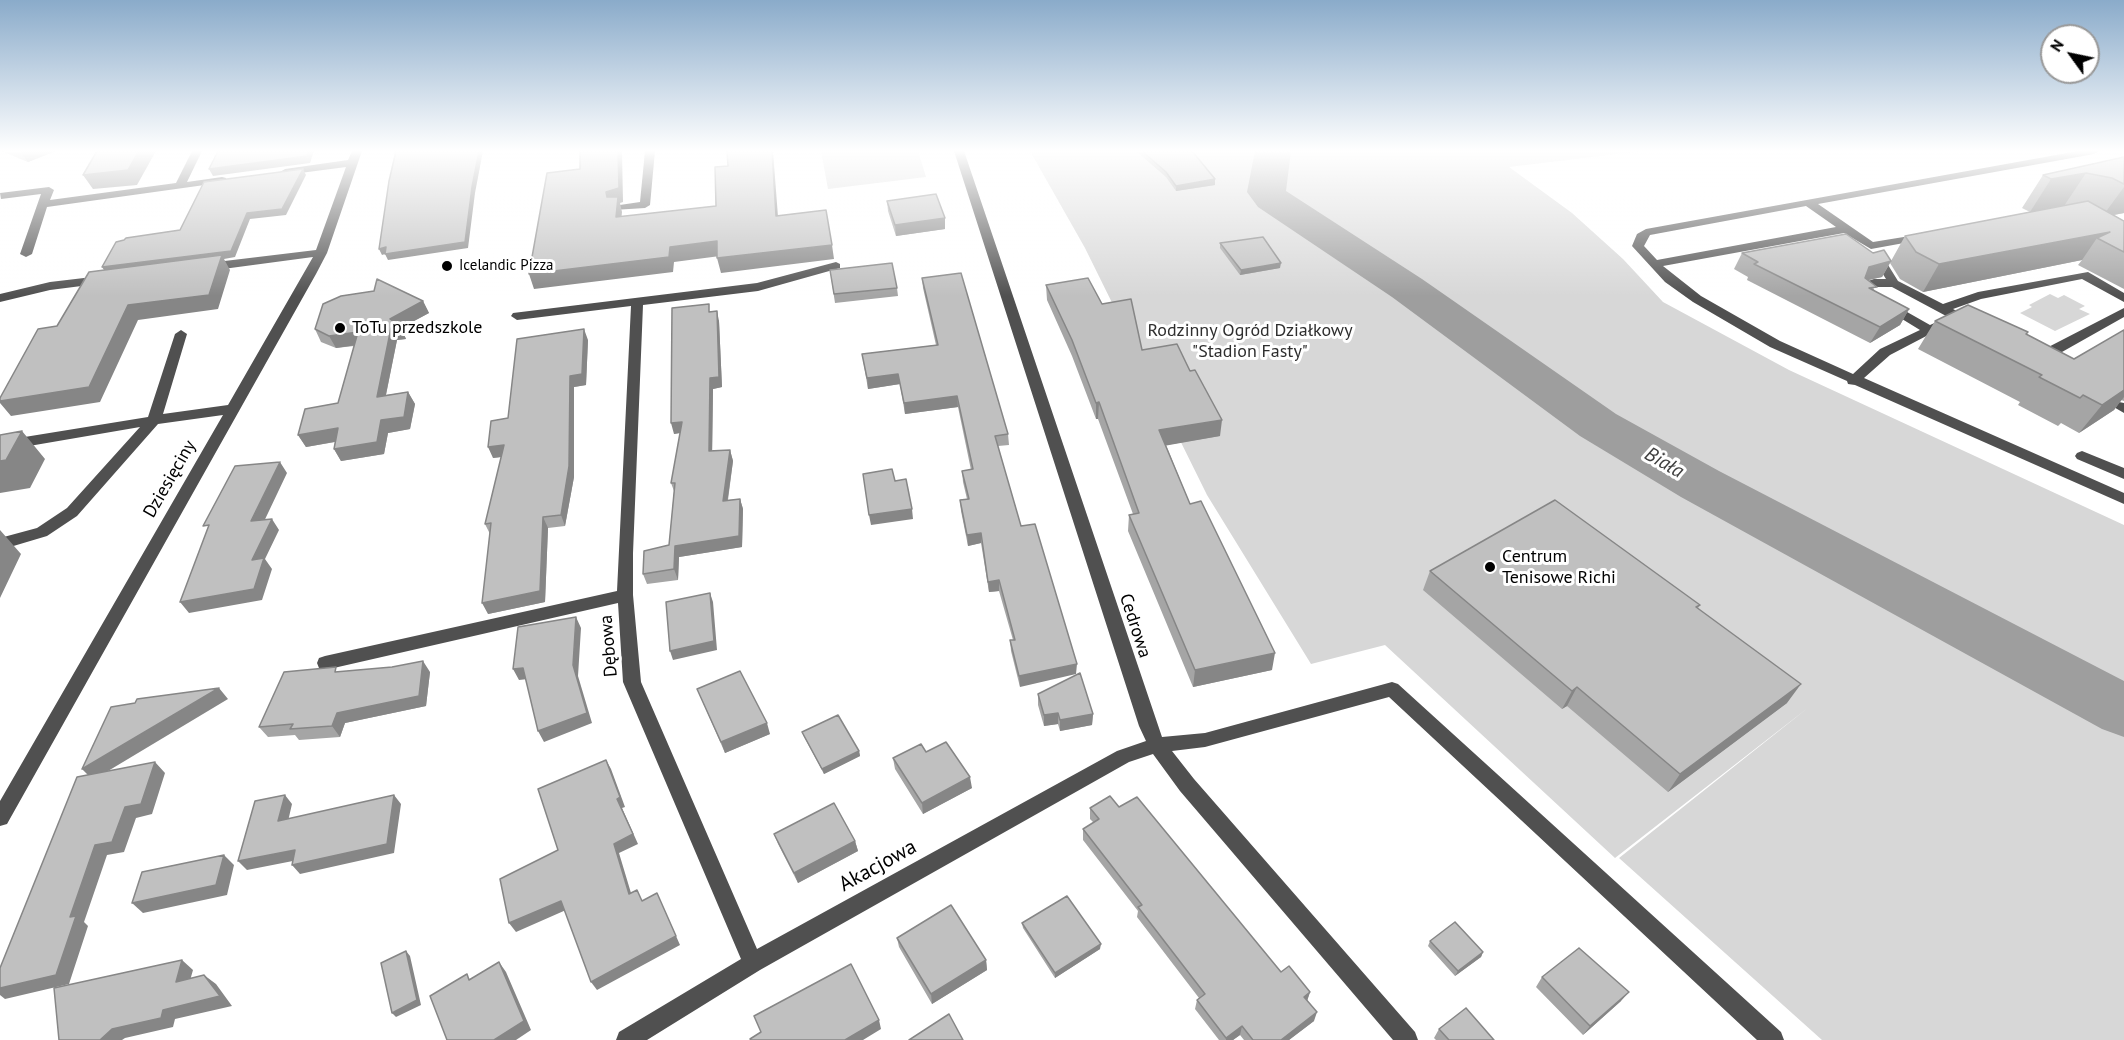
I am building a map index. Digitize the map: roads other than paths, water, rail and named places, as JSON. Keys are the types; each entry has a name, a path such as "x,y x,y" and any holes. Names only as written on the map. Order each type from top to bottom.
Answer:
{"street":[{"path":"26,254 44,200"},
{"path":"42,204 76,200"},
{"name":"Dziesięciny","path":"0,818 321,253 340,200"},
{"path":"617,208 645,205 646,200"},
{"name":"Cedrowa","path":"975,200 1145,718 1157,745 1187,785 1407,1040"},
{"path":"1832,200 1646,232 1641,236 1638,246 1669,279 1727,317 1775,344 1853,381 2124,499"},
{"path":"1810,204 1871,246 1894,283"},
{"path":"1654,264 1846,229"},
{"path":"1871,246 1940,234"},
{"path":"200,268 321,253"},
{"path":"517,316 758,287 836,266"},
{"path":"1942,309 1978,296 2084,275 2124,298"},
{"path":"0,298 50,286 119,278"},
{"path":"1930,330 1864,292 1866,286 1874,283 1894,283 1982,329"},
{"name":"Dębowa","path":"638,301 625,594 632,682 753,963"},
{"path":"2021,348 2041,358 2124,312"},
{"path":"1853,381 1885,352 1956,317"},
{"path":"0,544 42,532 72,512 154,420 181,334"},
{"path":"0,446 154,420 233,410"},
{"path":"2082,456 2124,474"},
{"path":"325,663 625,594"},
{"name":"Akacjowa","path":"627,1040 753,963 1122,756 1157,745 1205,740 1392,689 1773,1040"}],"waterway":[{"name":"Biała","path":"1273,200 1407,288 1598,425 1700,484 2124,711"}],"place":[{"name":"Icelandic Pizza","path":"447,266"},
{"name":"ToTu przedszkole","path":"340,328"},
{"name":"Centrum Tenisowe Richi","path":"1490,567"}],"park label":[{"name":"Rodzinny Ogród Działkowy \"Stadion Fasty\"","path":"1250,341"}]}
